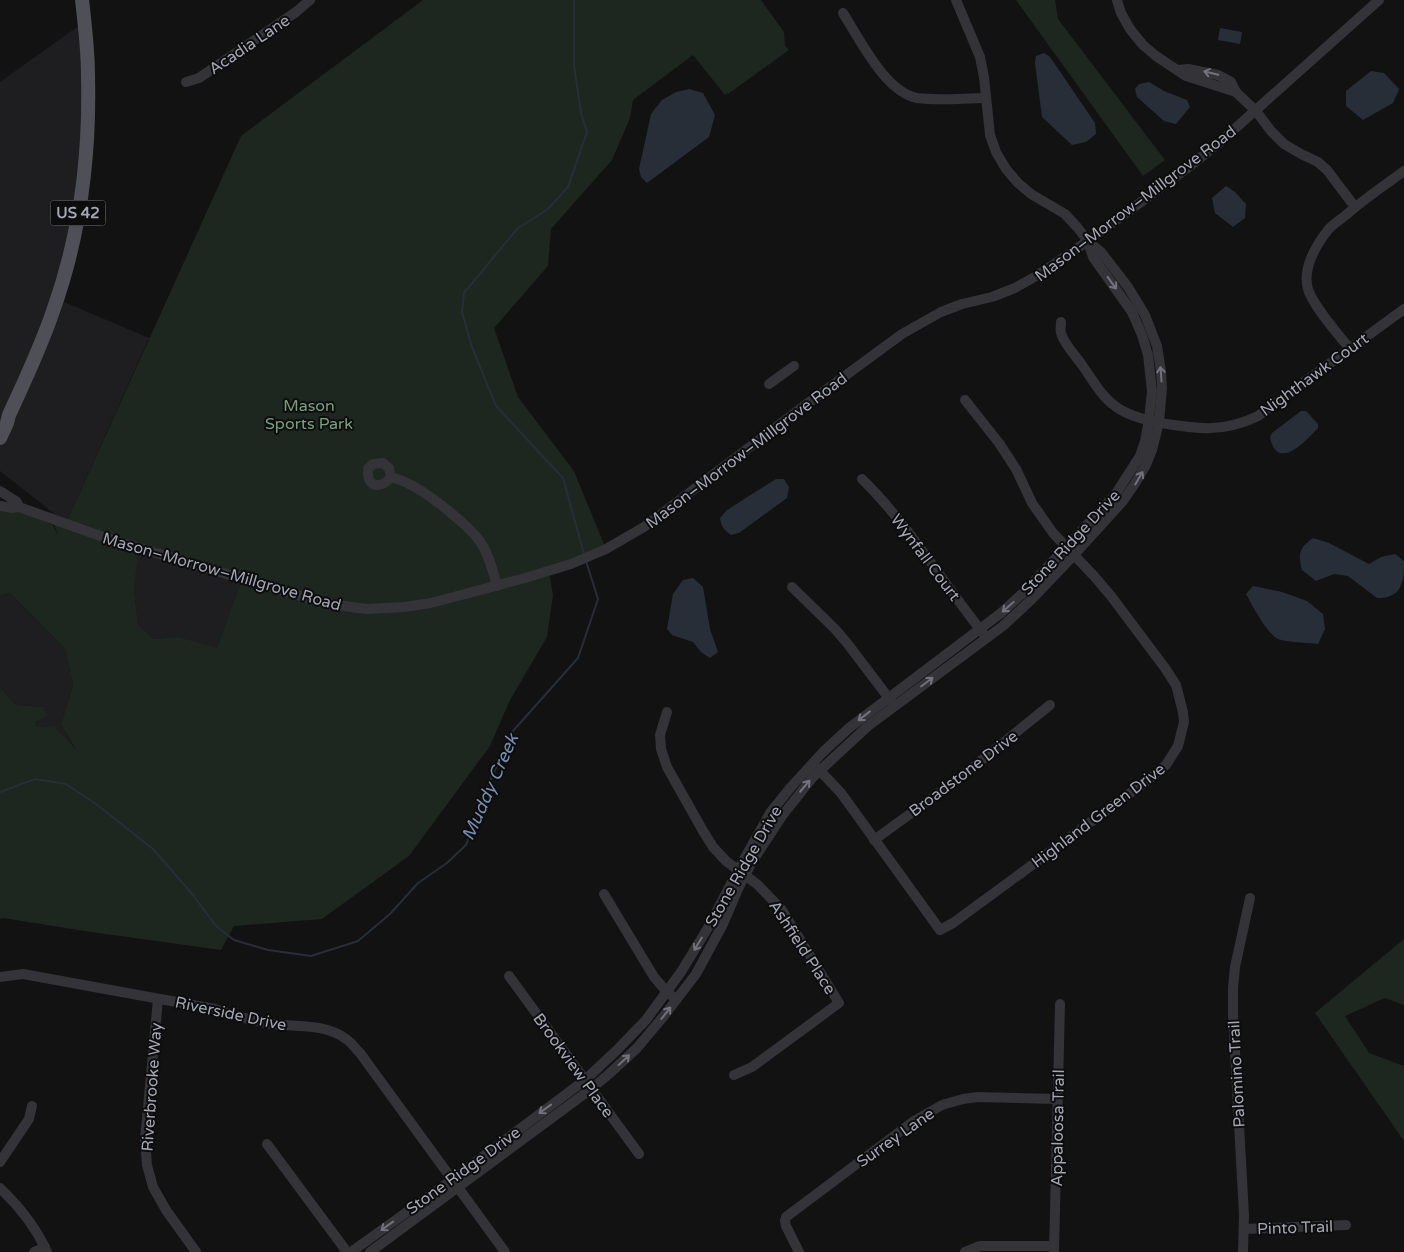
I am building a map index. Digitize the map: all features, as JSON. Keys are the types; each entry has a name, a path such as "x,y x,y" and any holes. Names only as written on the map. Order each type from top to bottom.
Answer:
{"main road":[{"name":"US 42","path":"0,438 7,423 4,420 39,350 54,309 78,215 87,144 88,106 88,74 82,0"}],"street":[{"name":"Acadia Lane","path":"186,82 199,78 296,12 310,0"},
{"name":"Stone Ridge Drive","path":"370,1252 585,1080 617,1050 646,1020 667,992 742,872 816,767 849,728 892,701 983,633 1019,611 1070,552 1115,495 1140,456 1154,421 1151,372 1142,335 1132,312 1093,257 1088,241 1077,227 1065,214 1031,194 1018,183 1006,169 996,152 990,135 980,57 956,0"},
{"path":"1116,0 1130,29 1143,45 1178,70 1188,69 1218,74 1231,82 1236,92 1256,111 1271,131 1284,144 1318,162 1327,170 1356,207"},
{"name":"Mason–Morrow–Millgrove Road","path":"0,506 19,507 138,548 345,607 366,609 404,608 431,603 571,564 606,549 644,527 902,334 941,312 962,304 1004,293 1038,276 1190,166 1220,142 1379,0"},
{"path":"843,13 879,70 889,82 901,91 915,98 986,98"},
{"path":"1350,349 1314,301 1307,288 1307,271 1318,244 1329,228 1404,171"},
{"name":"Nighthawk Court","path":"1061,322 1061,332 1066,342 1108,400 1125,412 1154,421 1195,429 1221,428 1246,422 1268,410 1404,308"},
{"path":"769,384 794,366"},
{"name":"Highland Green Drive","path":"816,767 841,793 940,930 953,923 1148,780 1166,765 1178,746 1184,722 1176,685 1111,596 1053,533 1032,503 1016,469 999,443 965,400"},
{"path":"391,477 409,483 429,496 468,528 485,549 497,586"},
{"name":"Wynfall Court","path":"862,479 906,528 983,633"},
{"name":"Mason–Morrow–Millgrove Road","path":"0,491 17,502 19,507"},
{"path":"792,587 835,629 892,701"},
{"name":"Broadstone Drive","path":"874,840 957,780 1050,705"},
{"name":"Ashfield Place","path":"667,712 660,735 667,768 713,847 726,861 758,885 782,910 839,1003 752,1067 734,1075"},
{"name":"Stone Ridge Drive","path":"351,1252 456,1183 591,1089 637,1048 696,974 723,924 738,889 742,872"},
{"path":"604,894 654,977 667,992 677,999"},
{"name":"Palomino Trail","path":"1243,1252 1244,1229 1233,988 1237,951 1250,898"},
{"name":"Riverside Drive","path":"0,977 23,974 215,1009 270,1024 316,1027 346,1039 360,1053 505,1252"},
{"name":"Brookview Place","path":"509,976 639,1154"},
{"name":"Riverbrooke Way","path":"158,999 145,1140 147,1165 153,1187 166,1210 196,1252"},
{"name":"Appaloosa Trail","path":"1054,1249 1060,1004"},
{"name":"Surrey Lane","path":"799,1252 786,1226 786,1217 914,1121 933,1109 952,1101 978,1097 1058,1099"},
{"path":"0,1162 29,1120 32,1106"},
{"path":"267,1144 347,1252"},
{"path":"0,1188 27,1217 40,1236 46,1250 34,1252"},
{"name":"Pinto Trail","path":"1244,1229 1346,1225"},
{"path":"965,1252 974,1247 990,1245 1054,1249"}],"shaded area":[{"path":"84,22 87,144 57,299 149,338 66,523 0,471 0,82"},
{"path":"1220,28 1242,32 1240,44 1218,40"},
{"path":"1044,53 1050,57 1095,123 1096,134 1086,142 1072,145 1042,117 1035,63 1036,56"},
{"path":"1371,71 1384,73 1399,89 1393,103 1363,120 1346,106 1346,91"},
{"path":"1149,82 1164,91 1187,100 1190,107 1176,124 1164,121 1137,97 1135,89 1139,84"},
{"path":"689,89 703,93 715,115 709,137 647,183 641,177 639,169 651,114 662,100 676,92"},
{"path":"1226,186 1235,192 1246,204 1245,218 1233,227 1215,213 1212,198"},
{"path":"1301,411 1306,411 1318,424 1318,428 1292,451 1279,452 1274,447 1270,437 1272,433"},
{"path":"776,479 784,479 789,487 787,498 739,533 731,535 726,531 722,526 720,518 727,510"},
{"path":"1313,538 1329,543 1369,564 1381,557 1395,554 1404,561 1401,586 1395,594 1377,598 1348,576 1334,574 1316,581 1302,570 1300,559 1302,548"},
{"path":"138,548 242,579 217,649 179,637 154,639 138,625 134,589"},
{"path":"693,578 703,587 710,629 718,652 710,658 701,652 693,642 672,635 667,629 673,594 683,580"},
{"path":"1253,586 1282,592 1307,601 1323,614 1325,629 1318,644 1286,641 1274,636 1260,619 1246,594"},
{"path":"10,593 65,649 73,685 61,724 77,753 37,727 35,722 43,707 16,705 0,687 0,596"}],"green space":[{"name":"Mason Sports Park","path":"423,0 761,0 784,32 785,46 789,50 725,95 693,55 633,100 630,118 612,160 551,229 548,266 494,328 518,397 574,471 606,549 549,571 553,595 547,637 510,700 490,746 409,856 322,919 234,926 221,950 0,919 0,687 16,705 43,707 48,716 35,722 37,727 54,726 76,750 61,724 73,685 65,649 10,593 0,596 0,509 19,510 53,525 58,535 54,524 66,523 241,136","holes":["139,548 242,579 217,648 179,637 154,639 138,625 134,589"]},
{"path":"1016,0 1055,0 1058,19 1165,160 1143,176"},
{"path":"1404,939 1404,1005 1385,998 1345,1016 1369,1053 1404,1066 1404,1141 1315,1013"}],"waterway":[{"name":"Muddy Creek","path":"574,0 574,65 581,113 587,132 568,187 548,209 517,229 464,293 462,312 472,347 496,406 563,478 584,554"},
{"name":"Muddy Creek","path":"0,792 35,779 66,784 96,804 153,849 193,895 216,926 234,940 268,950 311,956 358,941 390,914 418,883 447,863 466,845 490,781 513,731 578,658 598,599 586,561"}]}
